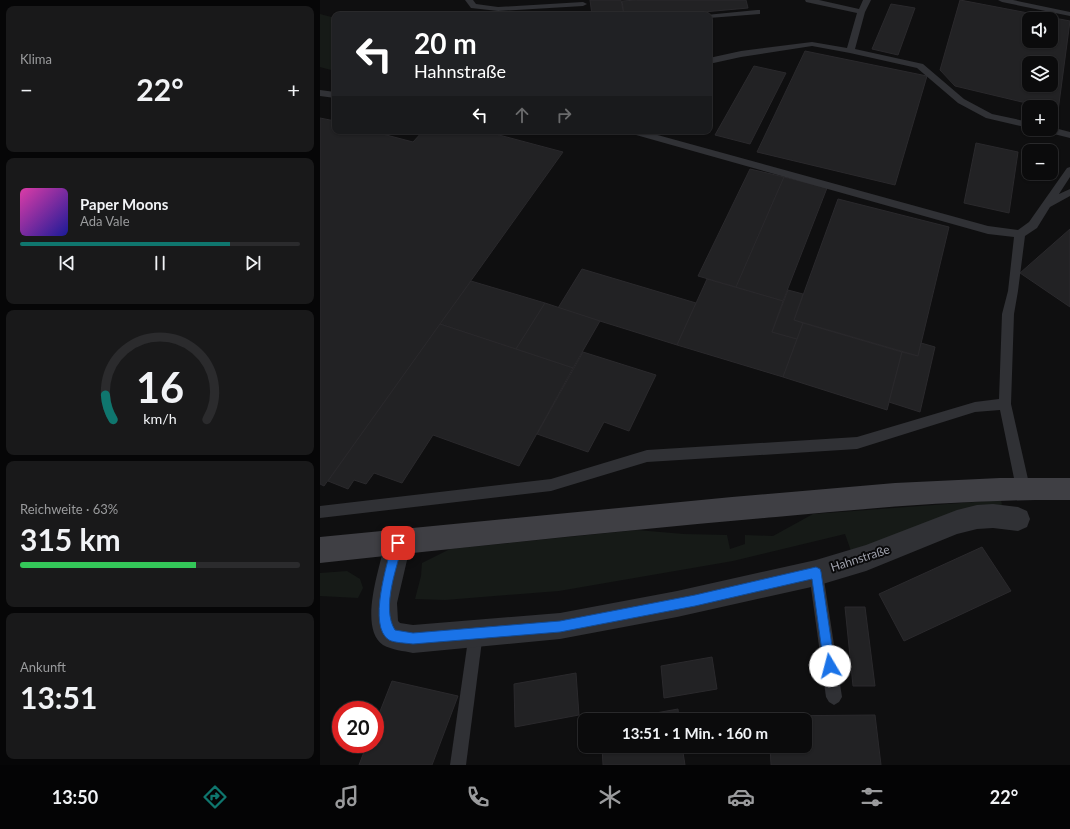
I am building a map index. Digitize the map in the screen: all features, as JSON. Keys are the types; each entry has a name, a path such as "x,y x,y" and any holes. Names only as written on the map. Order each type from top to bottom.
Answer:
{"main road":[{"path":"320,550 694,512 933,491 1023,488 1070,489"}],"street":[{"name":"Hahnstraße","path":"398,543 384,603 385,625 392,635 413,639 560,626 695,600 816,572 866,558 957,522 977,517 993,516 1018,519"}],"lane":[{"path":"469,0 474,6 498,9 536,3 583,2 585,12"},
{"path":"809,0 861,12"},
{"path":"850,51 861,12 867,0"},
{"path":"1002,0 1070,14"},
{"path":"712,16 757,12"},
{"path":"712,59 812,44 850,51 920,66 961,102 989,116 1022,123"},
{"path":"320,93 332,95"},
{"path":"1058,132 1070,135"},
{"path":"643,134 988,230 1020,234 1033,225 1070,170"},
{"path":"1046,206 1070,192"},
{"path":"1020,234 1013,291 1008,314 1005,404 1023,488"},
{"path":"320,512 551,484 647,456 857,443 975,407 1005,404"},
{"path":"816,572 834,697"},
{"path":"458,765 476,633"}],"shaded area":[{"path":"320,14 332,17 332,70 320,67"},
{"path":"1001,500 1002,505 977,507 851,551 845,534 733,561 559,591 445,600 415,599 421,576 422,563 450,549 637,530 684,534 727,535 730,549 745,544 745,535 773,536 813,514"},
{"path":"347,571 360,579 363,588 358,598 320,596 320,573"}],"building":[{"path":"590,0 621,0 623,12 592,12"},
{"path":"746,0 748,8 703,12 624,12 622,1"},
{"path":"960,0 1023,12 1022,48 1058,48 1058,19 1070,21 1058,111 1058,100 1022,100 1022,102 955,86 940,70"},
{"path":"891,4 915,8 898,55 872,49"},
{"path":"805,51 927,76 895,185 757,152"},
{"path":"754,66 786,73 750,144 715,135"},
{"path":"320,118 332,120 332,134 382,134 413,142 420,134 495,134 563,152 324,486 320,484"},
{"path":"976,143 1018,152 1009,213 964,203"},
{"path":"750,169 784,177 736,287 698,276"},
{"path":"784,177 827,188 783,301 736,287"},
{"path":"838,199 949,227 918,356 794,320"},
{"path":"1070,229 1070,307 1020,273"},
{"path":"582,269 696,303 677,345 558,308"},
{"path":"707,279 783,301 772,332 797,339 783,377 677,345"},
{"path":"471,281 545,303 516,349 440,324"},
{"path":"788,290 803,294 794,320 803,323 797,339 772,332"},
{"path":"545,303 600,321 573,368 516,349"},
{"path":"803,323 902,352 887,410 783,377"},
{"path":"440,324 573,368 519,466 433,435 402,483 374,473 366,484 354,480 348,489 328,481"},
{"path":"921,343 935,347 920,412 889,402 902,352 918,356"},
{"path":"583,352 656,375 629,431 604,422 588,452 537,434"},
{"path":"982,547 1011,591 904,641 879,594"},
{"path":"845,607 865,607 875,686 853,686"},
{"path":"712,657 717,689 664,698 661,666"},
{"path":"576,673 578,715 515,727 514,684"},
{"path":"392,681 458,696 432,765 359,765 364,753 384,753 384,701"},
{"path":"678,709 678,713 656,713"},
{"path":"875,715 881,765 771,765 770,753 812,753 812,716"},
{"path":"602,753 683,753 685,765 603,765"}],"route":[{"path":"398,543 384,603 385,625 392,635 413,639 560,626 695,600 816,572 830,666"}]}
